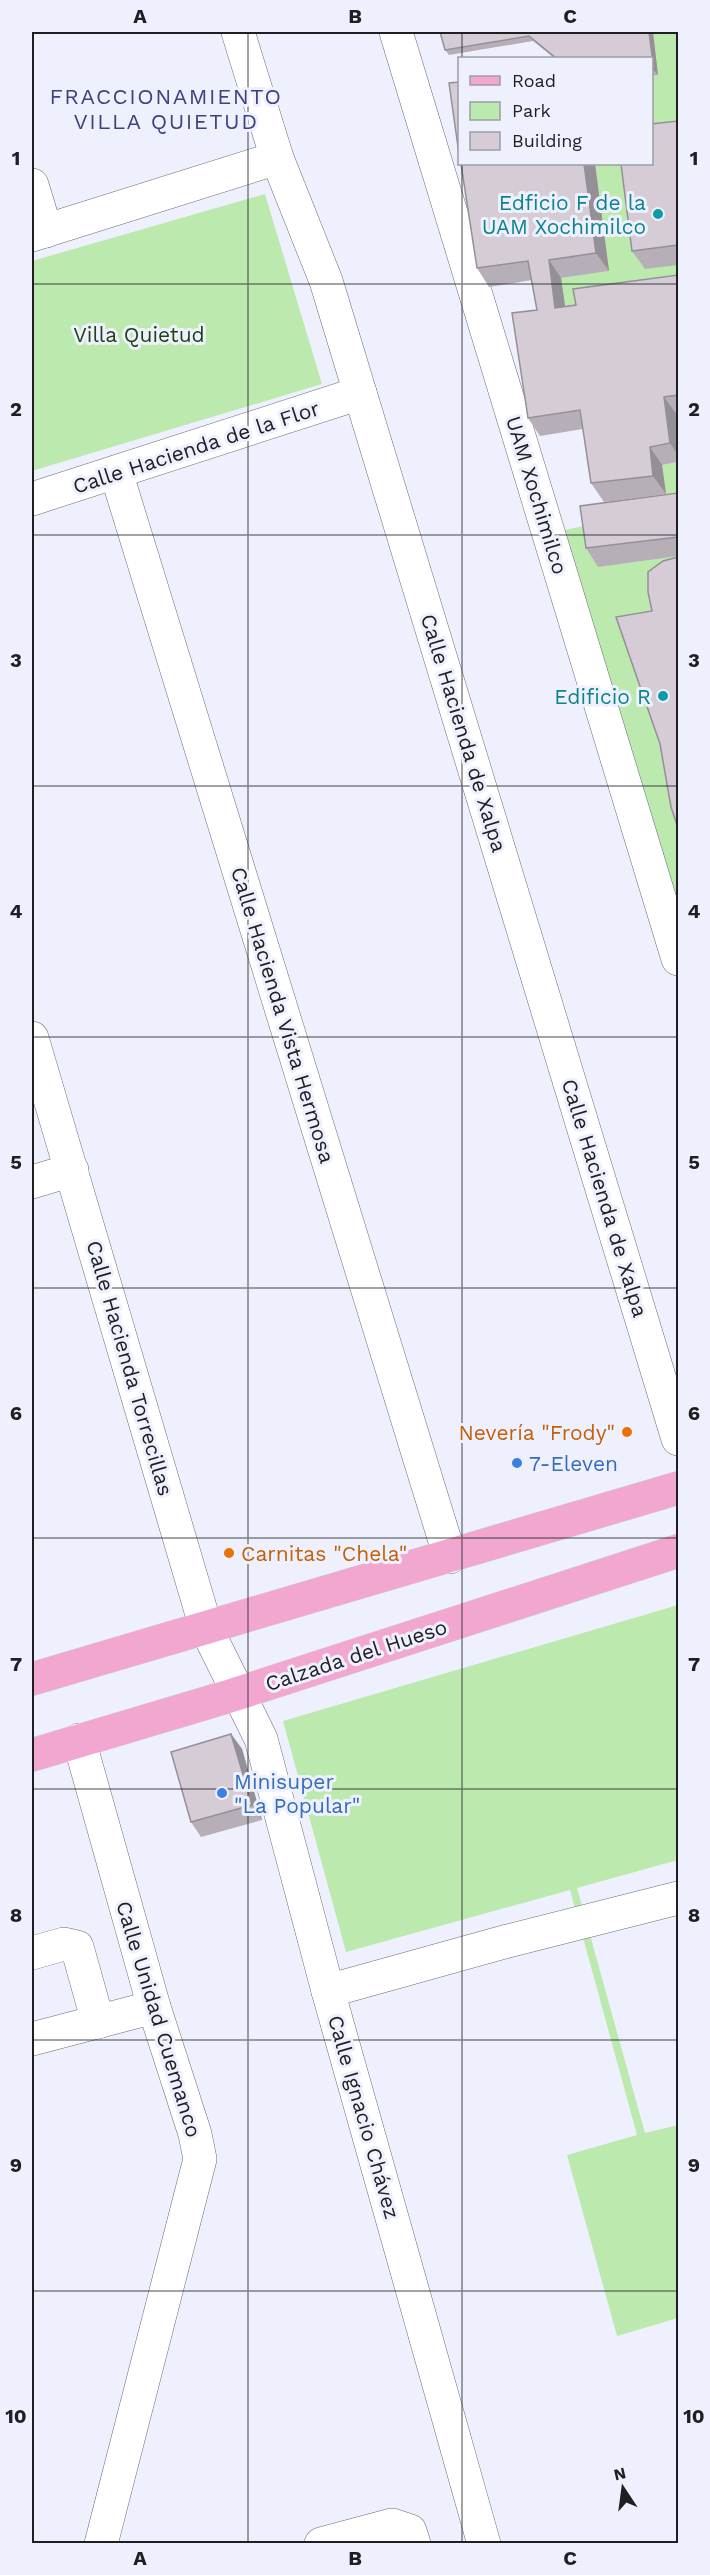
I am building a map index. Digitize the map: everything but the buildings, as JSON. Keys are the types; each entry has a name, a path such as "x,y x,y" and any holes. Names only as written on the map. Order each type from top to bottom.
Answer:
{"main road":[{"path":"32,1679 678,1488"},
{"name":"Calzada del Hueso","path":"32,1755 238,1694 678,1551"}],"street":[{"name":"Calle Hacienda de Xalpa","path":"238,32 277,158 326,281 678,1439"},
{"name":"UAM Xochimilco","path":"396,32 678,959"},
{"path":"32,185 39,233 277,158"},
{"name":"Calle Hacienda de la Flor","path":"32,499 360,393"},
{"name":"Calle Hacienda Vista Hermosa","path":"117,472 450,1557"},
{"name":"Calle Hacienda Torrecillas","path":"32,1038 206,1628 238,1694"},
{"path":"32,1182 72,1170"},
{"name":"Calle Ignacio Chávez","path":"238,1694 261,1739 328,1991 484,2544"},
{"name":"Calle Unidad Cuemanco","path":"79,1740 154,2007 195,2134 200,2159 101,2544"},
{"path":"328,1991 508,1941 678,1898"},
{"path":"32,1953 64,1944 77,1947 98,2022"},
{"path":"32,2039 154,2007"},
{"path":"321,2544 392,2525 410,2531 414,2544"}],"green space":[{"path":"653,32 678,33 678,295 568,326 561,278 608,271 595,165 632,165 665,265 652,165 653,76 658,75"},
{"name":"Villa Quietud","path":"265,194 322,384 32,471 32,261"},
{"path":"678,462 678,945 551,533 593,524 667,515 662,465"},
{"path":"678,1605 678,1860 577,1888 645,2133 678,2125 678,2318 617,2336 567,2155 637,2135 570,1890 346,1952 283,1721"}],"place":[{"name":"Edficio F de la UAM Xochimilco","path":"658,214"},
{"name":"Edificio R","path":"663,696"},
{"name":"Nevería \"Frody\"","path":"627,1432"},
{"name":"7-Eleven","path":"517,1463"},
{"name":"Carnitas \"Chela\"","path":"229,1553"},
{"name":"Minisuper \"La Popular\"","path":"222,1793"}],"district":[{"name":"FRACCIONAMIENTO VILLA QUIETUD","path":"166,108"}]}
